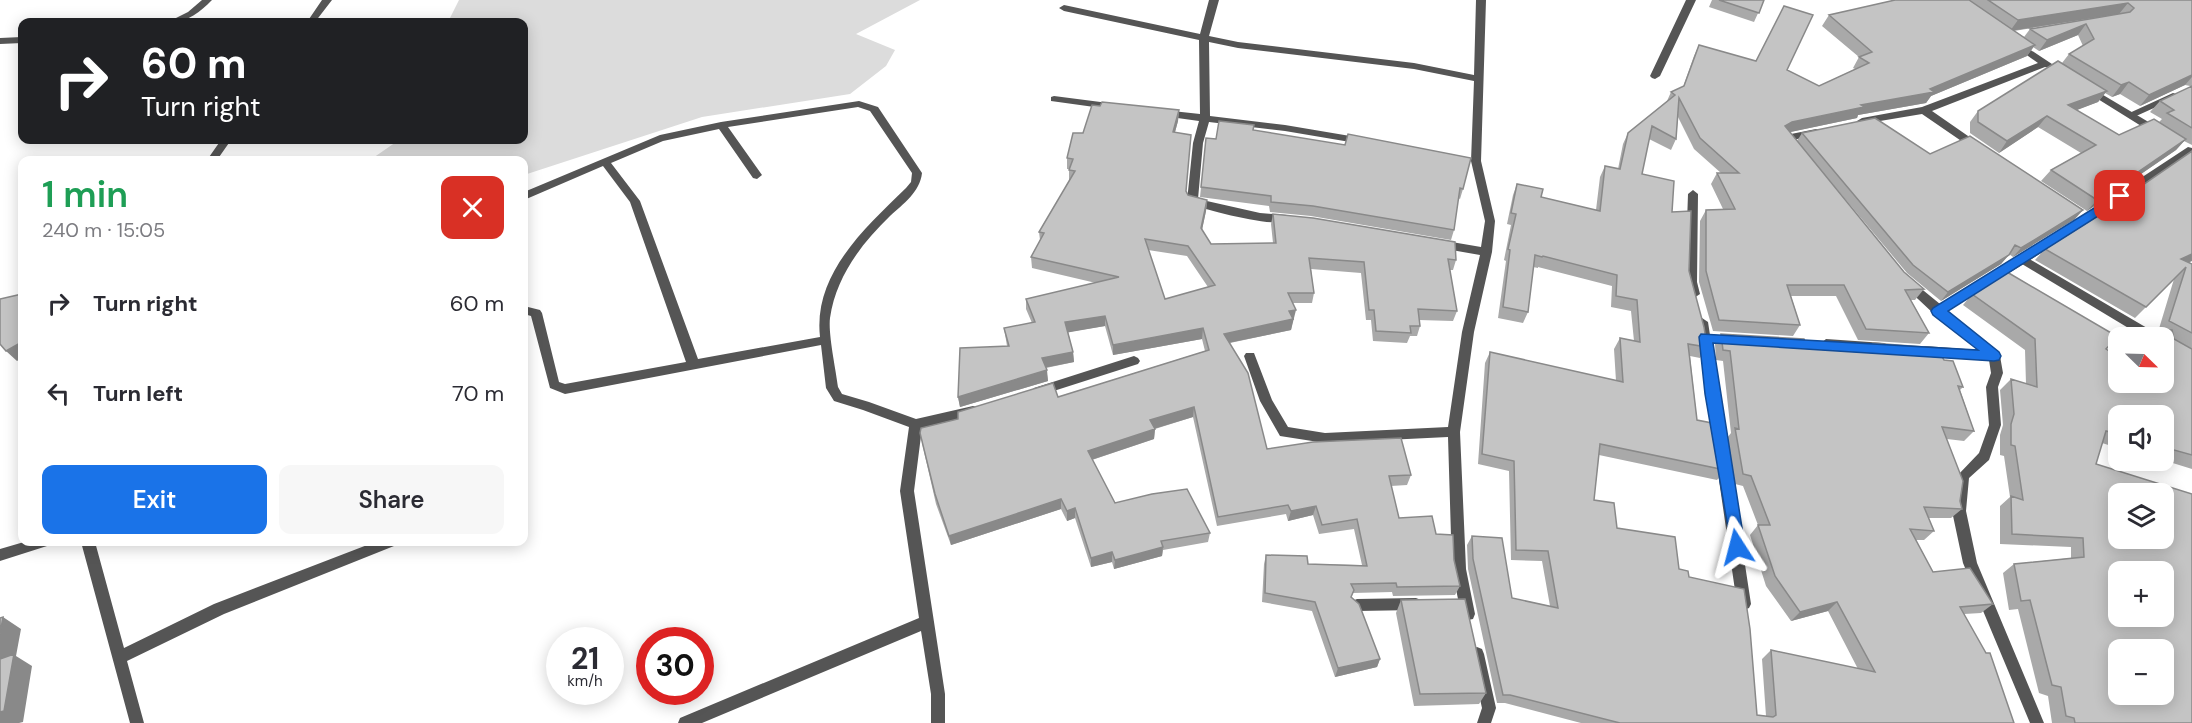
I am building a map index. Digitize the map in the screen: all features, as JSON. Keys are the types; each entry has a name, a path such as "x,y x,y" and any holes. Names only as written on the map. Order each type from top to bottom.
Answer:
{"street":[{"path":"183,18 207,0"},
{"path":"314,18 327,0"},
{"path":"1214,0 1204,38 1205,118 1198,143 1192,201 1260,217 1301,220"},
{"path":"1481,0 1479,79 1470,160 1490,221 1486,252 1468,332 1454,432 1459,603 1472,632 1489,708 1484,723"},
{"path":"1655,76 1691,0"},
{"path":"1064,8 1248,46 1414,66 1479,79"},
{"path":"2017,35 2006,37 2063,74"},
{"path":"0,41 18,40"},
{"path":"1850,124 1924,110 2046,63"},
{"path":"2080,84 2169,139"},
{"path":"2130,115 2186,90"},
{"path":"1054,99 1124,108"},
{"path":"528,194 660,138 721,125 848,105 868,105 874,109 918,173 916,182 910,191 868,231 834,279 824,320 832,388 838,399 865,405 916,424 989,406"},
{"path":"1924,110 1987,154"},
{"path":"1147,111 1375,144"},
{"path":"721,125 757,175"},
{"path":"1801,155 1786,138 1830,129"},
{"path":"1938,311 2186,149"},
{"path":"604,161 635,201 694,366"},
{"path":"1693,194 1691,282 1711,338 1747,619"},
{"path":"1428,242 1486,252"},
{"path":"2021,258 2137,327"},
{"path":"1901,278 1994,356 1996,373 1992,387 1995,425 1984,456 1963,476 1959,511 1970,563 2037,723"},
{"path":"528,311 536,313 554,385 565,389 826,340"},
{"path":"1809,343 1994,356"},
{"path":"1250,356 1266,401 1284,432 1325,438 1454,432"},
{"path":"1023,396 1134,360"},
{"path":"916,424 907,491 938,694 938,723"},
{"path":"0,555 29,546"},
{"path":"89,546 136,723"},
{"path":"120,657 219,609 379,546"},
{"path":"1358,605 1429,604"},
{"path":"685,723 927,622"}],"shaded area":[{"path":"459,0 920,0 856,34 895,50 886,66 850,94 702,117 528,174 528,156 376,156 393,144 528,144 528,18 450,18"}],"building":[{"path":"1719,0 1764,0 1759,13"},
{"path":"1895,0 1969,0 2035,45 1930,89 1934,92 1861,105 1864,107 1792,122 1785,126 1904,272 1924,289 1905,290 1929,333 1866,329 1844,285 1787,285 1800,325 1719,320 1706,271 1706,210 1735,209 1717,173 1739,173 1700,138 1679,98 1676,139 1652,126 1642,174 1674,181 1672,212 1691,211 1689,271 1707,347 1688,344 1697,420 1717,424 1725,470 1600,444 1594,500 1614,503 1617,528 1675,537 1679,569 1688,571 1689,577 1744,589 1750,629 1757,715 1773,717 1776,715 1771,650 1875,672 1837,602 1800,612 1775,576 1758,525 1770,525 1751,476 1743,474 1735,428 1739,429 1730,351 1723,350 1721,334 1804,339 1805,342 1876,349 1873,343 1937,348 1944,360 1953,361 1963,387 1958,386 1974,431 1942,427 1963,481 1960,501 1962,509 1924,507 1934,531 1910,529 1933,572 1970,568 1993,604 1960,607 1986,653 1990,653 2014,723 1620,723 1503,695 1473,559 1472,536 1502,538 1512,598 1558,608 1548,551 1516,550 1514,461 1482,454 1490,352 1623,382 1620,338 1640,342 1637,300 1616,296 1617,275 1543,256 1535,255 1528,312 1503,307 1510,250 1508,249 1516,214 1511,213 1517,184 1543,189 1541,197 1600,211 1605,166 1620,169 1628,133 1675,95 1671,92 1684,86 1699,45 1756,61 1784,6 1813,15 1787,70 1819,86 1869,63 1859,57 1872,52 1829,15"},
{"path":"1988,0 2192,0 2192,75 2149,95 2129,82 2121,85 2069,54 2094,39 2086,24 2047,40 2030,29 2130,12 2134,8 2128,3 2018,20"},
{"path":"2058,61 2107,91 2068,105 2119,135 2154,119 2186,139 2097,200 2051,170 2096,145 2047,116 2007,141 1978,122 1978,111"},
{"path":"2192,86 2192,128 2167,113 2174,110 2160,101"},
{"path":"1102,102 1179,110 1173,132 1191,135 1186,191 1188,195 1207,200 1201,228 1211,244 1276,243 1273,214 1313,218 1455,242 1456,260 1448,259 1457,311 1418,309 1420,326 1410,326 1411,333 1376,331 1374,310 1369,310 1364,262 1309,258 1314,293 1288,293 1296,310 1289,311 1293,319 1224,334 1248,373 1267,449 1313,442 1401,438 1411,475 1389,476 1399,518 1432,516 1436,534 1453,535 1454,560 1460,586 1397,587 1396,583 1351,584 1354,590 1351,597 1359,604 1380,659 1338,668 1315,602 1265,593 1266,555 1307,556 1308,564 1367,566 1357,519 1322,525 1316,506 1291,511 1288,505 1218,517 1194,407 1150,420 1155,429 1088,451 1115,503 1187,489 1210,533 1161,541 1163,547 1115,560 1112,552 1091,558 1075,508 1067,511 1061,499 949,536 935,494 920,433 921,428 958,419 958,412 1053,383 1058,397 1209,350 1203,328 1113,345 1105,316 1065,322 1073,352 1042,358 1047,370 958,397 960,348 1009,346 1004,328 1035,322 1026,299 1119,277 1031,257 1044,233 1039,232 1075,171 1069,170 1073,159 1067,158 1073,133 1083,133 1092,105 1100,106","holes":["1145,239 1188,246 1215,285 1165,299"]},
{"path":"1875,118 1930,154 1970,136 2083,210 2021,248 2015,245 2009,255 1948,292 1913,265 1802,133"},
{"path":"1219,121 1254,125 1253,130 1345,145 1348,134 1471,158 1463,189 1460,188 1454,230 1313,206 1271,202 1271,196 1201,187 1206,138 1216,139"},
{"path":"2192,151 2192,254 2181,259 2192,264 2192,333 2169,321 2186,267 2146,307 2045,249"},
{"path":"2007,272 2108,331 2106,349 2108,350 2108,393 2174,393 2174,339 2192,349 2192,455 2174,450 2174,405 2108,405 2108,432 2106,431 2096,464 2108,468 2108,471 2118,471 2157,483 2108,483 2108,549 2174,549 2174,488 2192,494 2192,723 2075,723 2074,718 2066,716 2061,687 2052,685 2030,600 2021,601 2014,564 2084,557 2083,538 2012,534 2011,496 2023,500 2015,446 2011,445 2011,424 2014,414 2011,379 2037,387 2035,339 1972,294"},
{"path":"18,295 18,344 6,351 0,344 0,299"},
{"path":"1465,599 1486,693 1420,694 1401,600"},
{"path":"3,617 0,634 0,618"},
{"path":"14,654 4,711 0,712 0,659"}],"route":[{"path":"1737,547 1712,394 1706,337 1994,356 1968,332 1938,311 2087,219 2120,196"}]}
